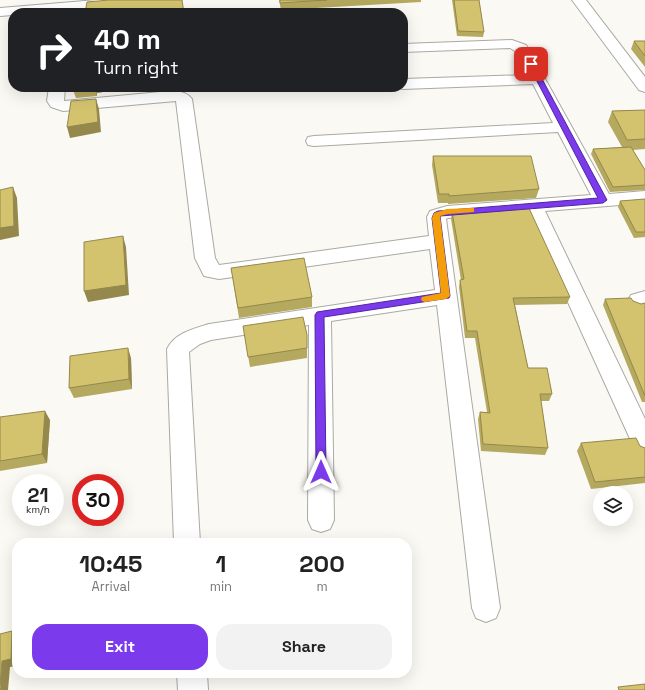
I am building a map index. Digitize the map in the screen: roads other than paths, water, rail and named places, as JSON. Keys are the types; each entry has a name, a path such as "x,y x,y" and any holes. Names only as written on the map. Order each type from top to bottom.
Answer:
{"street":[{"path":"84,8 146,0"},
{"path":"579,0 645,87"},
{"path":"20,8 35,5 55,8"},
{"path":"408,48 518,45 524,50 603,200"},
{"path":"408,84 538,79"},
{"path":"56,92 55,101 57,104 63,106 171,96 179,96 184,99 205,258 211,271 219,272 438,241"},
{"path":"314,141 564,127"},
{"path":"486,608 438,241 437,215 441,213 645,197"},
{"path":"534,206 645,446"},
{"path":"187,538 178,349 192,338 209,332 446,296"},
{"path":"320,315 321,520"},
{"path":"192,678 193,690"}]}
